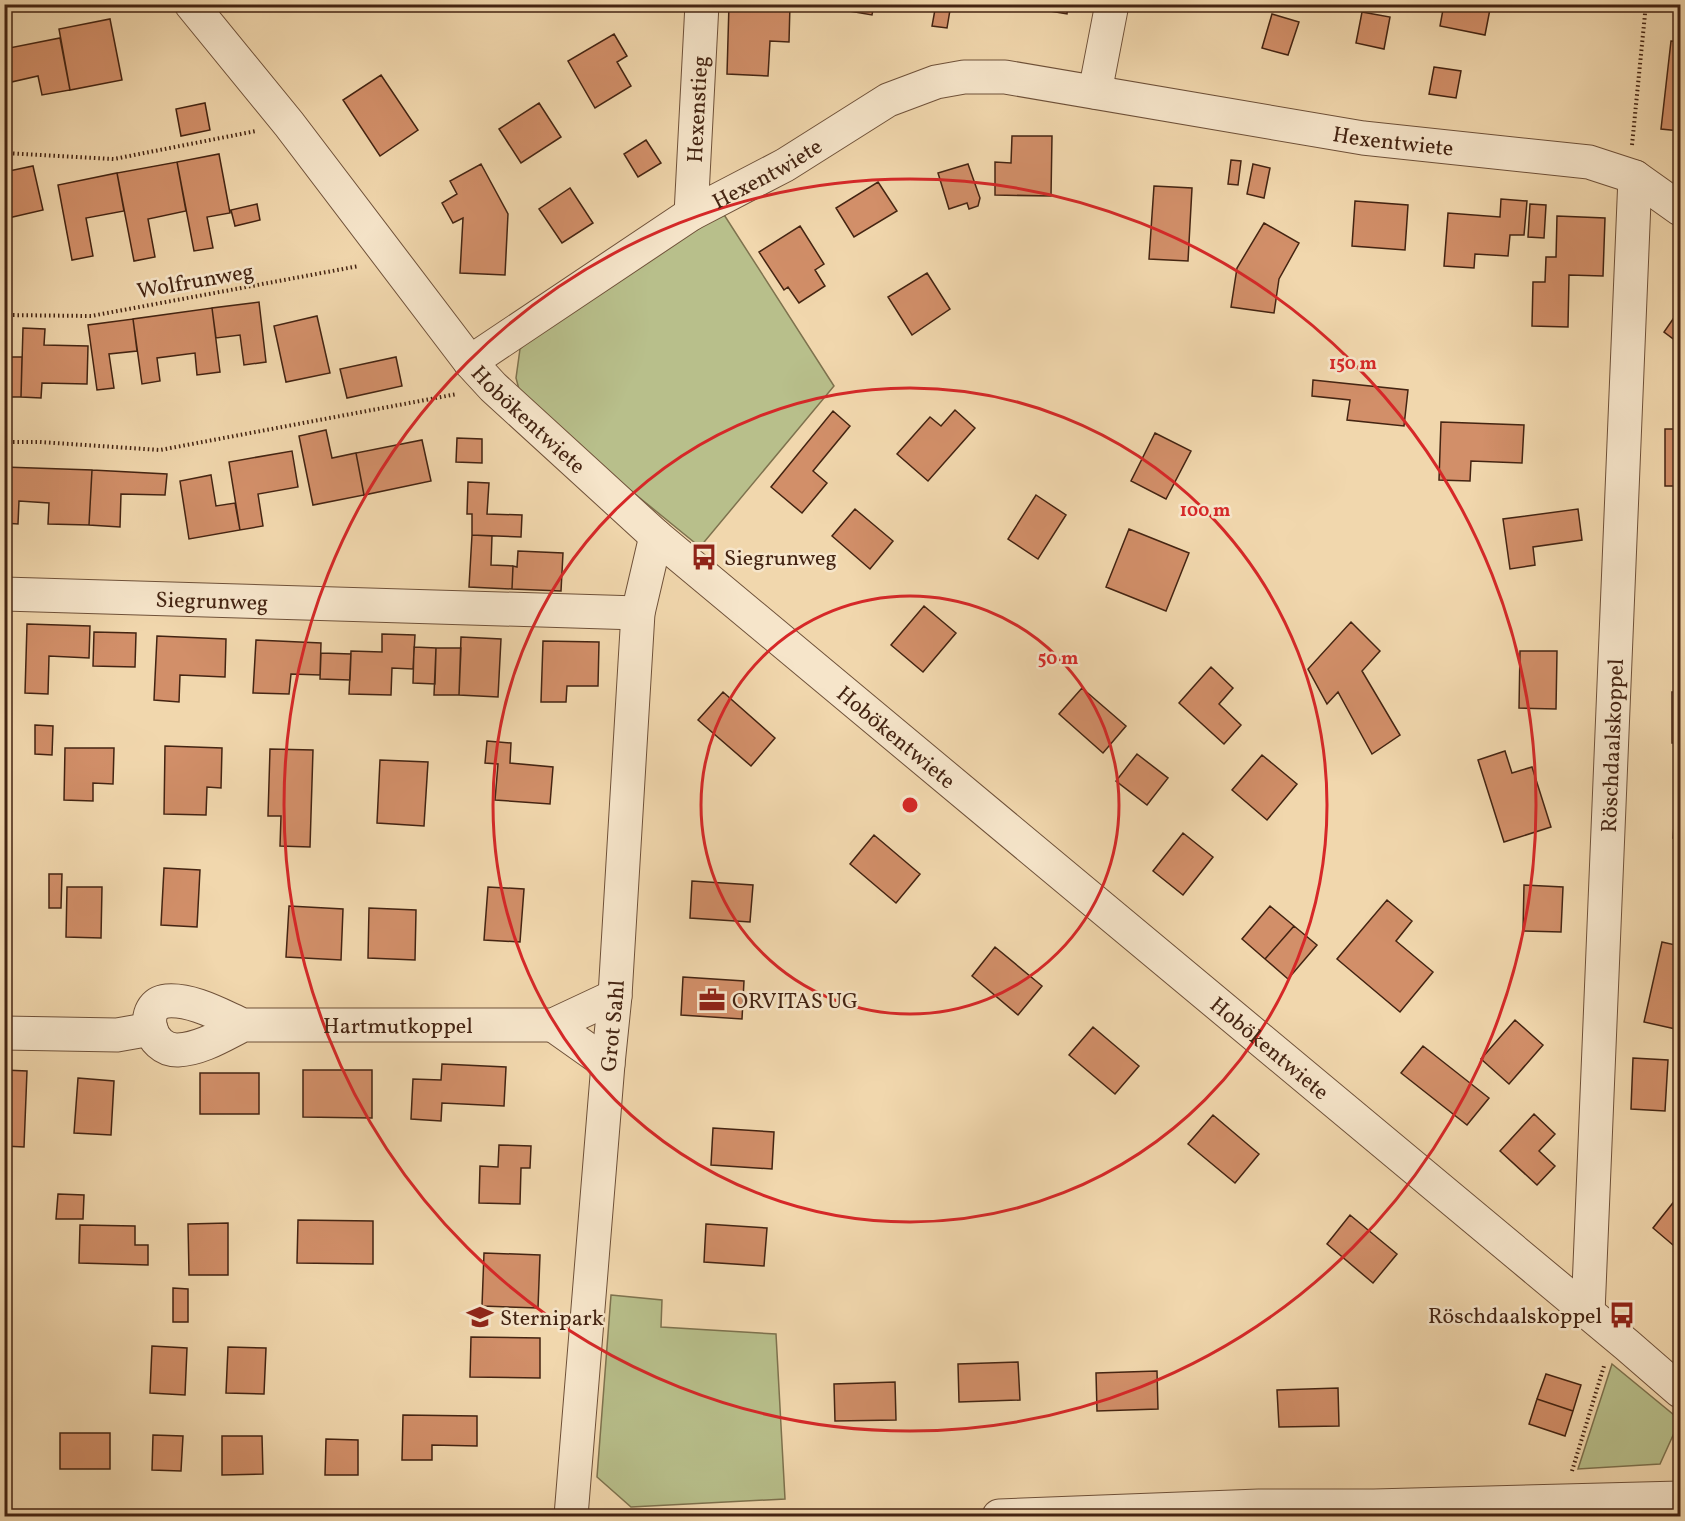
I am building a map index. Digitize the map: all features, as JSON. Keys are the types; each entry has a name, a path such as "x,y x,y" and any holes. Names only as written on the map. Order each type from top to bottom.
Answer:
{"street":[{"name":"Hobökentwiete","path":"191,4 289,124 390,260 470,362 494,387 656,536 1680,1391"},
{"name":"Hexenstieg","path":"691,214 702,4"},
{"path":"1095,92 1112,4"},
{"name":"Hexentwiete","path":"470,362 691,214 785,165 888,100 936,82 964,77 1005,77 1363,138 1589,162 1632,176 1680,209"},
{"name":"Röschdaalskoppel","path":"1588,1313 1632,176"},
{"name":"Grot Sahl","path":"571,1516 615,996 638,613 656,536"},
{"name":"Siegrunweg","path":"4,594 638,613"},
{"name":"Hartmutkoppel","path":"243,1024 214,1039 178,1050 161,1046 151,1029 152,1010 165,1001 186,1003 243,1024 553,1025 615,996"},
{"path":"553,1025 608,1064"},
{"path":"4,1033 117,1035 151,1029"},
{"path":"999,1516 1259,1506 1374,1511 1680,1498"}],"path":[{"path":"1632,176 1646,4"},
{"path":"4,153 114,159 289,124"},
{"name":"Wolfrunweg","path":"4,315 91,316 390,260"},
{"path":"4,442 40,442 159,450 494,387"},
{"path":"1571,1502 1572,1470 1606,1362 1627,1345"}],"green space":[{"path":"721,210 834,386 700,547 619,481 520,393 516,378 520,349 534,336"},
{"path":"611,1295 662,1300 661,1327 776,1334 785,1499 631,1507 597,1477"},
{"path":"1612,1364 1680,1420 1660,1464 1578,1469"}],"building":[{"path":"729,4 790,4 789,42 770,41 768,76 727,74"},
{"path":"832,4 874,4 872,15 832,8"},
{"path":"936,4 951,4 947,28 932,26"},
{"path":"1026,4 1068,4 1067,14 1025,7"},
{"path":"1444,4 1491,4 1485,35 1440,26"},
{"path":"1362,12 1390,17 1384,49 1356,43"},
{"path":"1272,14 1299,22 1288,55 1262,48"},
{"path":"110,19 122,80 70,90 59,29"},
{"path":"614,34 627,56 617,62 631,86 595,108 568,61"},
{"path":"60,38 70,90 42,95 38,76 7,83 4,70 4,49"},
{"path":"1671,41 1680,42 1680,131 1661,129"},
{"path":"1434,67 1461,71 1456,98 1429,94"},
{"path":"381,75 418,130 380,156 343,100"},
{"path":"205,103 210,130 181,136 176,109"},
{"path":"539,103 561,137 521,163 499,129"},
{"path":"1012,136 1052,136 1051,196 995,195 995,162 1011,163"},
{"path":"646,140 661,163 638,177 624,154"},
{"path":"219,154 230,213 207,217 213,248 194,251 177,162"},
{"path":"1231,160 1241,161 1238,185 1228,184"},
{"path":"177,162 186,211 148,219 155,257 134,261 117,173"},
{"path":"481,164 508,214 505,275 460,273 463,218 453,223 442,203 457,194 450,181"},
{"path":"968,164 980,198 978,206 969,209 967,203 949,209 938,173"},
{"path":"1253,164 1270,168 1264,198 1247,194"},
{"path":"33,166 43,210 4,219 4,172"},
{"path":"117,173 124,211 86,218 93,256 72,260 58,185"},
{"path":"878,182 897,211 854,237 836,208"},
{"path":"1154,186 1192,188 1188,261 1149,259"},
{"path":"570,188 593,223 562,243 539,209"},
{"path":"1501,199 1527,201 1524,235 1510,235 1508,256 1475,254 1474,268 1444,266 1448,213 1500,217"},
{"path":"1355,201 1408,205 1405,250 1352,246"},
{"path":"257,204 260,220 235,226 231,210"},
{"path":"1530,204 1546,205 1544,238 1528,237"},
{"path":"1557,216 1605,218 1603,276 1569,275 1568,327 1532,326 1533,282 1545,282 1546,257 1556,257"},
{"path":"1264,223 1299,243 1279,279 1274,313 1231,307 1237,268"},
{"path":"800,226 824,264 815,270 825,286 799,303 788,287 784,290 759,252"},
{"path":"927,273 950,309 912,335 888,297"},
{"path":"259,302 266,362 244,365 240,335 216,338 212,308"},
{"path":"212,308 220,372 197,375 195,353 157,358 160,381 142,384 133,319"},
{"path":"1680,309 1680,344 1664,332"},
{"path":"317,316 330,373 286,382 274,326"},
{"path":"133,319 137,351 109,354 114,388 97,390 88,325"},
{"path":"23,328 45,329 44,345 88,346 87,384 42,383 41,398 21,397"},
{"path":"4,357 22,357 21,397 4,397"},
{"path":"396,357 402,386 347,398 340,369"},
{"path":"1313,380 1408,390 1404,426 1347,420 1350,400 1312,396"},
{"path":"955,410 975,428 928,481 897,454 930,417 941,426"},
{"path":"833,411 850,426 813,471 827,483 802,513 771,487"},
{"path":"1441,422 1524,425 1522,463 1471,461 1470,481 1439,480"},
{"path":"1665,429 1680,429 1680,486 1665,486"},
{"path":"326,430 332,458 356,453 364,495 313,505 299,436"},
{"path":"1155,433 1191,451 1166,499 1131,481"},
{"path":"457,438 482,439 482,463 456,462"},
{"path":"422,440 431,481 364,495 356,453"},
{"path":"292,451 298,487 258,494 263,526 240,530 229,462"},
{"path":"4,467 92,470 89,525 48,524 49,503 19,501 18,524 4,523"},
{"path":"92,470 167,474 165,495 121,494 120,527 89,525"},
{"path":"211,475 216,506 235,503 240,530 189,539 180,481"},
{"path":"468,482 489,483 487,514 522,515 521,537 472,535 472,514 467,514"},
{"path":"1036,495 1066,515 1038,559 1008,539"},
{"path":"855,509 893,541 870,569 832,536"},
{"path":"1578,509 1582,540 1533,547 1535,565 1510,569 1503,519"},
{"path":"1129,529 1189,553 1166,611 1106,587"},
{"path":"4,532 11,532 10,554 4,554"},
{"path":"472,535 492,536 491,565 513,566 512,589 469,587"},
{"path":"518,551 563,553 561,591 512,589 513,566 517,567"},
{"path":"1680,582 1680,642 1678,642"},
{"path":"924,606 956,633 923,672 891,645"},
{"path":"1351,622 1380,651 1362,671 1400,735 1372,754 1338,692 1327,704 1308,669"},
{"path":"27,624 90,626 89,658 49,656 48,694 25,693"},
{"path":"4,632 8,632 7,670 4,670"},
{"path":"94,632 136,633 135,667 93,666"},
{"path":"382,634 415,635 413,669 392,668 391,695 349,694 351,651 382,652"},
{"path":"157,636 226,639 225,677 180,675 179,702 154,700"},
{"path":"461,637 501,639 498,697 459,695"},
{"path":"256,640 321,643 320,675 291,674 289,694 253,693"},
{"path":"543,641 599,642 598,686 567,686 566,702 541,702"},
{"path":"414,647 436,648 435,684 413,683"},
{"path":"436,648 461,648 459,695 434,695"},
{"path":"1520,651 1557,651 1556,709 1519,708"},
{"path":"321,653 351,654 350,680 320,679"},
{"path":"1211,667 1233,688 1219,704 1241,725 1224,744 1179,703"},
{"path":"1082,688 1126,726 1103,753 1059,714"},
{"path":"723,692 775,738 751,766 698,720"},
{"path":"1672,692 1680,692 1680,743 1672,743"},
{"path":"35,725 53,726 52,755 35,754"},
{"path":"487,741 511,743 510,763 553,767 550,804 495,800 498,764 485,763"},
{"path":"165,746 222,748 221,788 207,787 206,815 164,814"},
{"path":"65,748 114,748 113,784 93,783 93,801 64,800"},
{"path":"270,749 313,750 310,847 280,846 281,816 268,816"},
{"path":"1505,751 1512,773 1532,767 1551,827 1504,842 1478,760"},
{"path":"1137,754 1168,778 1147,805 1116,781"},
{"path":"1262,755 1297,784 1267,820 1232,790"},
{"path":"380,760 428,762 424,826 377,823"},
{"path":"1677,788 1680,788 1680,839 1673,838"},
{"path":"1183,833 1213,857 1183,895 1153,871"},
{"path":"874,835 920,874 896,903 850,864"},
{"path":"164,868 200,870 197,927 161,925"},
{"path":"49,874 62,874 61,908 49,908"},
{"path":"692,881 753,885 750,922 690,918"},
{"path":"1524,885 1563,887 1561,932 1523,931"},
{"path":"67,887 102,887 101,938 66,937"},
{"path":"488,887 524,889 520,942 484,940"},
{"path":"1387,900 1412,921 1396,941 1433,972 1400,1012 1337,959"},
{"path":"289,906 343,909 341,960 286,957"},
{"path":"1270,906 1294,926 1265,959 1242,939"},
{"path":"369,908 416,910 415,960 368,958"},
{"path":"1294,926 1317,945 1288,979 1265,959"},
{"path":"1662,942 1680,946 1680,1030 1644,1022"},
{"path":"995,947 1042,986 1018,1015 972,976"},
{"path":"683,977 744,981 742,1019 681,1015"},
{"path":"1515,1020 1543,1045 1509,1084 1481,1059"},
{"path":"1093,1027 1139,1066 1115,1094 1069,1055"},
{"path":"1423,1046 1489,1098 1467,1125 1401,1073"},
{"path":"1633,1058 1668,1060 1665,1111 1631,1109"},
{"path":"442,1064 506,1067 504,1106 442,1103 441,1121 411,1119 413,1079 441,1080"},
{"path":"4,1070 27,1071 24,1147 4,1146"},
{"path":"303,1070 372,1070 372,1118 303,1117"},
{"path":"200,1073 259,1073 259,1114 200,1114"},
{"path":"78,1078 114,1081 111,1135 74,1133"},
{"path":"1534,1114 1555,1134 1539,1151 1555,1166 1537,1185 1500,1151"},
{"path":"1213,1115 1259,1154 1235,1183 1188,1144"},
{"path":"713,1128 774,1132 772,1169 711,1165"},
{"path":"499,1145 531,1146 530,1168 521,1168 520,1204 479,1203 480,1166 498,1167"},
{"path":"58,1194 84,1195 83,1219 56,1219"},
{"path":"1680,1194 1680,1251 1653,1228"},
{"path":"1350,1215 1397,1254 1373,1283 1327,1244"},
{"path":"298,1220 373,1221 373,1264 297,1263"},
{"path":"228,1223 228,1275 189,1275 188,1224"},
{"path":"706,1224 767,1228 764,1266 704,1262"},
{"path":"80,1225 135,1226 135,1245 148,1245 148,1265 79,1263"},
{"path":"484,1253 540,1255 538,1308 482,1306"},
{"path":"173,1288 188,1289 188,1322 173,1322"},
{"path":"471,1337 540,1338 540,1378 470,1377"},
{"path":"152,1346 187,1348 185,1395 150,1393"},
{"path":"228,1347 266,1348 264,1394 226,1393"},
{"path":"1018,1362 1020,1400 959,1402 958,1364"},
{"path":"1157,1371 1158,1409 1097,1411 1096,1373"},
{"path":"1546,1374 1581,1385 1573,1411 1537,1399"},
{"path":"895,1382 896,1420 835,1421 834,1384"},
{"path":"1338,1388 1339,1426 1279,1427 1277,1390"},
{"path":"1537,1399 1573,1411 1565,1436 1529,1424"},
{"path":"403,1415 477,1416 477,1446 432,1445 432,1460 402,1460"},
{"path":"60,1433 110,1433 110,1469 60,1469"},
{"path":"153,1435 183,1436 181,1471 152,1470"},
{"path":"222,1436 262,1436 263,1474 222,1475"},
{"path":"326,1439 358,1440 358,1475 325,1475"}],"place":[{"name":"Siegrunweg","path":"704,557"},
{"name":"ORVITAS UG","path":"712,1000"},
{"name":"Röschdaalskoppel","path":"1622,1315"},
{"name":"Sternipark","path":"480,1317"}]}
